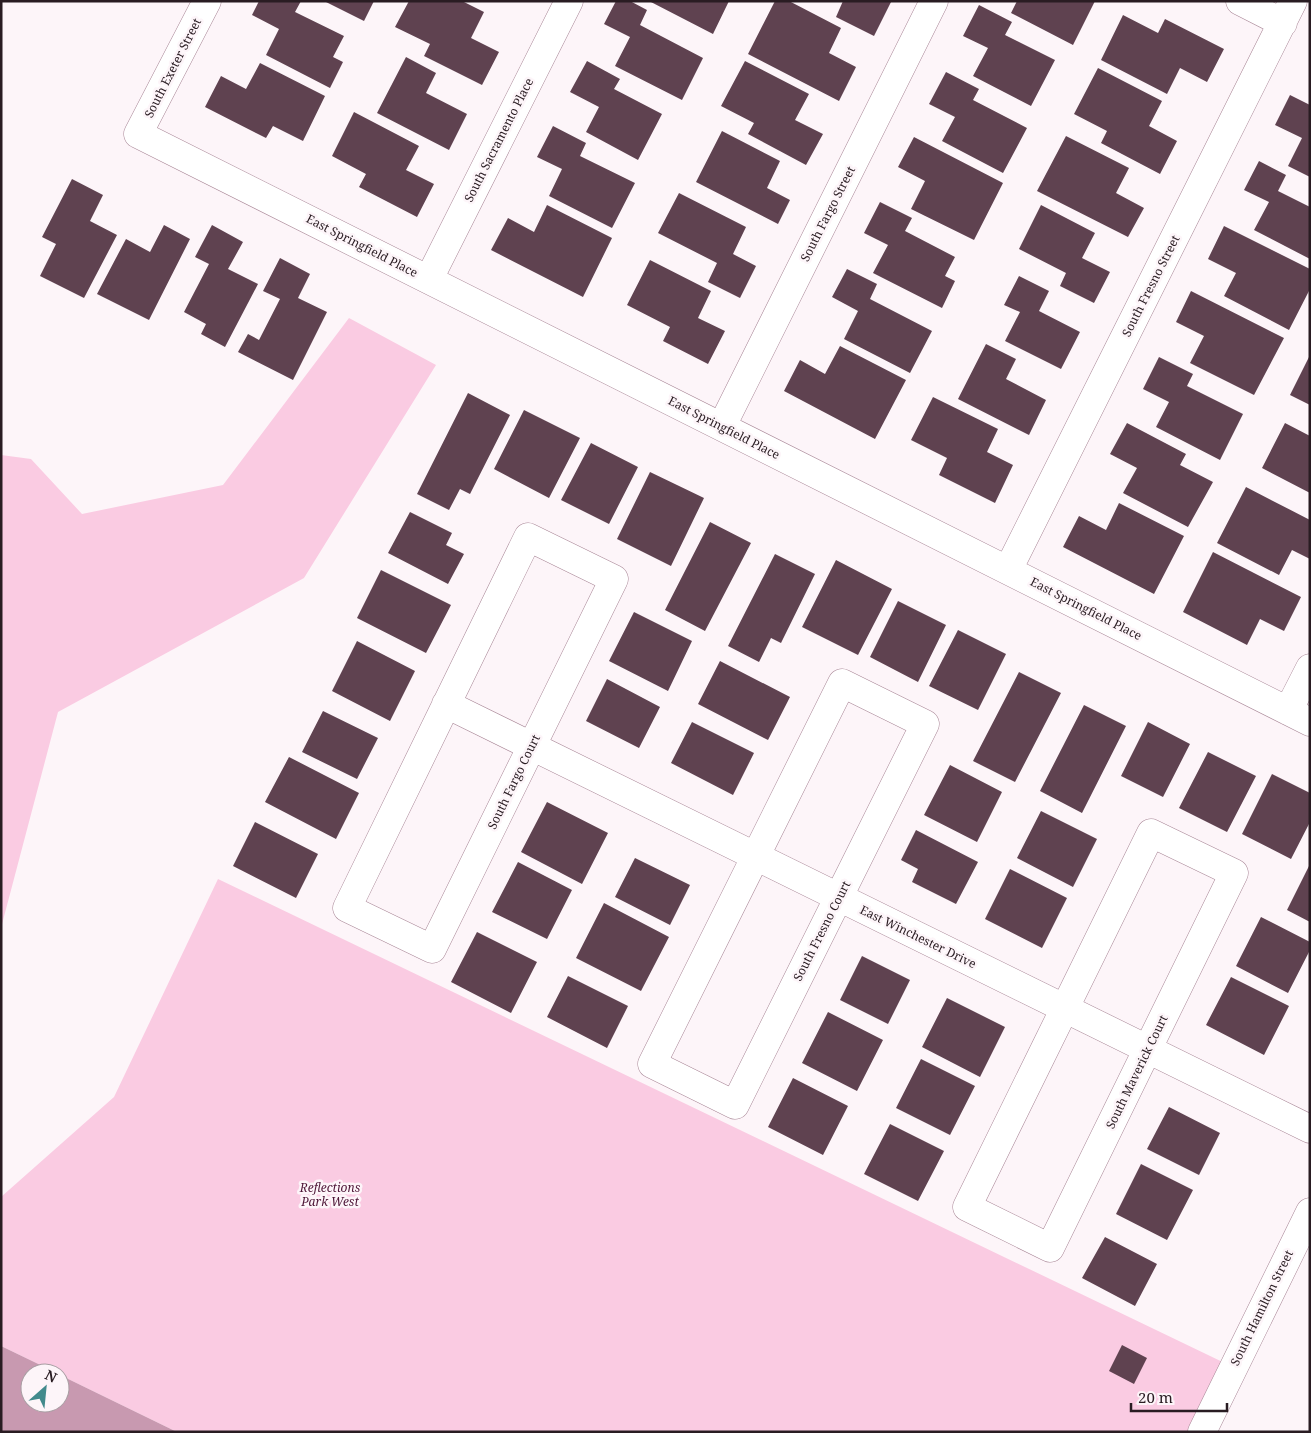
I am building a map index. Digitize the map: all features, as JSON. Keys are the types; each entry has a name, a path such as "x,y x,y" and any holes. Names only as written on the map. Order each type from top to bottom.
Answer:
{"street":[{"name":"South Exeter Street","path":"138,134 207,1"},
{"name":"South Sacramento Place","path":"428,280 570,1"},
{"name":"South Fargo Street","path":"722,426 934,1"},
{"path":"1240,1 1288,12"},
{"name":"South Fresno Street","path":"1008,570 1288,12"},
{"name":"East Springfield Place","path":"138,134 1299,716"},
{"name":"South Fargo Court","path":"528,537 614,579 432,949 347,908 446,704 528,537"},
{"path":"1299,716 1310,668"},
{"name":"South Fresno Court","path":"842,683 925,724 735,1105 652,1064 755,857 842,683"},
{"name":"East Winchester Drive","path":"446,704 1310,1129"},
{"name":"South Maverick Court","path":"1151,832 1234,873 1050,1248 967,1207 1065,1009 1151,832"},
{"name":"South Hamilton Street","path":"1202,1432 1310,1212"}],"green space":[{"path":"349,318 436,365 304,578 58,712 1,928 1,455 31,459 82,514 223,485"},
{"name":"Reflections Park West","path":"218,879 1233,1367 1202,1432 177,1432 70,1380 70,1363 36,1363 1,1346 1,1197 114,1097"}],"shaded area":[{"path":"1,1346 36,1363 20,1363 20,1413 70,1413 70,1380 177,1432 1,1432"}],"building":[{"path":"259,1 301,1 295,12 344,36 333,57 343,62 330,88 266,55 279,29 252,15"},
{"path":"324,1 374,1 364,21"},
{"path":"409,1 462,1 484,12 471,38 499,52 482,85 424,56 430,44 395,27"},
{"path":"616,1 630,1 647,10 640,25 703,58 682,100 615,66 630,37 604,24"},
{"path":"649,1 729,1 713,34"},
{"path":"775,1 789,1 841,28 829,53 856,67 839,101 748,54"},
{"path":"843,1 891,2 874,36 836,17"},
{"path":"1017,1 1095,1 1073,45 1011,13"},
{"path":"979,5 1012,22 1005,35 1055,60 1031,106 973,76 988,48 963,36"},
{"path":"1123,15 1158,33 1165,19 1224,49 1207,82 1180,68 1167,94 1101,60"},
{"path":"406,57 436,73 426,93 467,114 449,150 377,113"},
{"path":"587,61 620,79 614,89 662,114 638,160 586,132 599,107 570,92"},
{"path":"745,61 809,94 795,120 823,134 806,165 748,134 754,123 721,106"},
{"path":"260,63 325,96 303,141 273,126 266,138 205,107 221,76 246,89"},
{"path":"1098,68 1162,101 1149,126 1177,141 1160,174 1101,143 1107,131 1074,114"},
{"path":"946,72 979,89 973,100 1027,128 1003,173 942,141 955,117 929,104"},
{"path":"1290,95 1310,105 1310,177 1288,166 1302,138 1275,125"},
{"path":"354,112 419,146 406,170 434,184 417,217 359,187 366,174 332,156"},
{"path":"553,126 586,143 580,156 635,183 612,228 549,196 562,169 537,157"},
{"path":"722,131 780,161 767,188 790,200 778,224 696,182"},
{"path":"1066,136 1129,168 1116,193 1144,208 1128,237 1037,191"},
{"path":"914,137 1003,183 974,240 911,209 925,181 898,167"},
{"path":"1259,161 1286,175 1278,191 1310,207 1310,259 1254,230 1269,202 1244,190"},
{"path":"72,179 103,195 90,221 117,235 84,298 40,276 56,244 42,237"},
{"path":"679,193 746,227 733,254 756,266 740,298 708,282 717,263 658,233"},
{"path":"880,202 912,218 905,231 955,257 945,276 955,281 942,308 873,273 888,245 864,233"},
{"path":"547,205 612,238 583,297 491,250 508,218 534,232"},
{"path":"1041,205 1095,233 1082,258 1110,272 1094,303 1060,286 1066,273 1019,249"},
{"path":"164,225 190,239 149,320 97,294 126,239 150,252"},
{"path":"212,225 243,242 228,269 258,284 225,347 201,334 206,324 184,312 209,264 195,257"},
{"path":"1224,226 1310,269 1310,289 1289,330 1224,296 1236,273 1208,259"},
{"path":"280,258 310,274 298,298 327,312 293,380 238,352 248,334 259,340 280,299 263,291"},
{"path":"650,260 711,291 698,318 725,331 708,364 663,341 670,327 627,305"},
{"path":"847,269 877,284 870,299 932,331 910,373 844,339 858,311 832,297"},
{"path":"1019,276 1049,291 1039,311 1080,332 1061,369 1005,341 1020,312 1004,305"},
{"path":"1191,291 1284,338 1254,395 1190,363 1204,336 1176,322"},
{"path":"986,344 1016,359 1006,379 1046,400 1029,435 958,399"},
{"path":"840,346 906,380 875,439 784,391 800,360 825,374"},
{"path":"1310,355 1310,405 1290,395"},
{"path":"1159,357 1193,374 1187,386 1243,414 1220,460 1156,427 1169,402 1143,389"},
{"path":"468,393 510,415 470,494 460,489 449,510 417,494"},
{"path":"933,397 998,429 987,452 1013,465 995,503 939,475 947,458 911,440"},
{"path":"524,410 580,438 549,498 494,469"},
{"path":"1127,423 1186,454 1180,465 1213,482 1188,527 1123,493 1137,468 1110,454"},
{"path":"1285,423 1310,436 1310,493 1262,468"},
{"path":"591,443 638,467 609,524 561,500"},
{"path":"650,472 704,498 671,566 617,539"},
{"path":"1246,487 1310,520 1310,559 1292,550 1279,575 1217,543"},
{"path":"1119,503 1184,536 1154,594 1063,547 1079,516 1106,530"},
{"path":"410,512 452,533 446,545 464,554 448,584 388,553"},
{"path":"710,522 751,543 705,631 665,610"},
{"path":"1213,552 1301,597 1284,631 1260,619 1247,645 1183,612"},
{"path":"775,554 815,574 781,643 771,638 759,662 728,646"},
{"path":"836,560 892,589 858,655 802,627"},
{"path":"381,570 451,605 426,653 357,618"},
{"path":"898,601 946,625 918,682 870,657"},
{"path":"634,612 692,641 668,691 609,661"},
{"path":"958,630 1006,654 978,710 929,686"},
{"path":"357,641 415,671 390,721 332,691"},
{"path":"720,661 790,697 768,740 698,704"},
{"path":"1019,672 1061,693 1015,782 973,761"},
{"path":"607,679 660,707 639,748 586,721"},
{"path":"1084,705 1126,726 1082,813 1040,791"},
{"path":"323,711 378,738 357,779 302,752"},
{"path":"692,722 754,753 733,795 671,763"},
{"path":"1148,722 1190,744 1163,797 1121,776"},
{"path":"1208,752 1256,776 1227,832 1179,808"},
{"path":"289,757 359,793 336,839 265,802"},
{"path":"950,765 1002,792 977,842 924,815"},
{"path":"1272,774 1310,793 1310,822 1291,859 1242,834"},
{"path":"547,802 608,833 582,884 521,852"},
{"path":"1041,811 1097,839 1073,887 1017,858"},
{"path":"255,822 318,854 296,898 233,866"},
{"path":"916,830 978,862 956,904 912,882 918,869 901,860"},
{"path":"635,858 690,885 670,925 615,897"},
{"path":"518,862 572,890 547,939 492,912"},
{"path":"1310,864 1310,922 1287,910"},
{"path":"1010,869 1067,898 1042,948 985,919"},
{"path":"604,903 669,937 641,991 576,958"},
{"path":"1261,917 1310,942 1310,950 1288,993 1236,966"},
{"path":"477,932 537,962 511,1013 451,982"},
{"path":"862,956 910,980 888,1024 840,1000"},
{"path":"568,976 628,1006 607,1048 547,1017"},
{"path":"1231,977 1289,1006 1264,1055 1206,1025"},
{"path":"947,998 1005,1027 980,1077 922,1047"},
{"path":"828,1012 883,1040 857,1091 802,1063"},
{"path":"921,1059 975,1086 950,1135 896,1108"},
{"path":"793,1078 848,1106 823,1155 768,1127"},
{"path":"1169,1107 1220,1133 1199,1175 1147,1149"},
{"path":"890,1124 944,1151 918,1201 864,1174"},
{"path":"1141,1164 1193,1190 1167,1240 1116,1214"},
{"path":"1105,1237 1157,1264 1135,1306 1082,1278"},
{"path":"1122,1345 1147,1358 1134,1384 1109,1371"}]}
